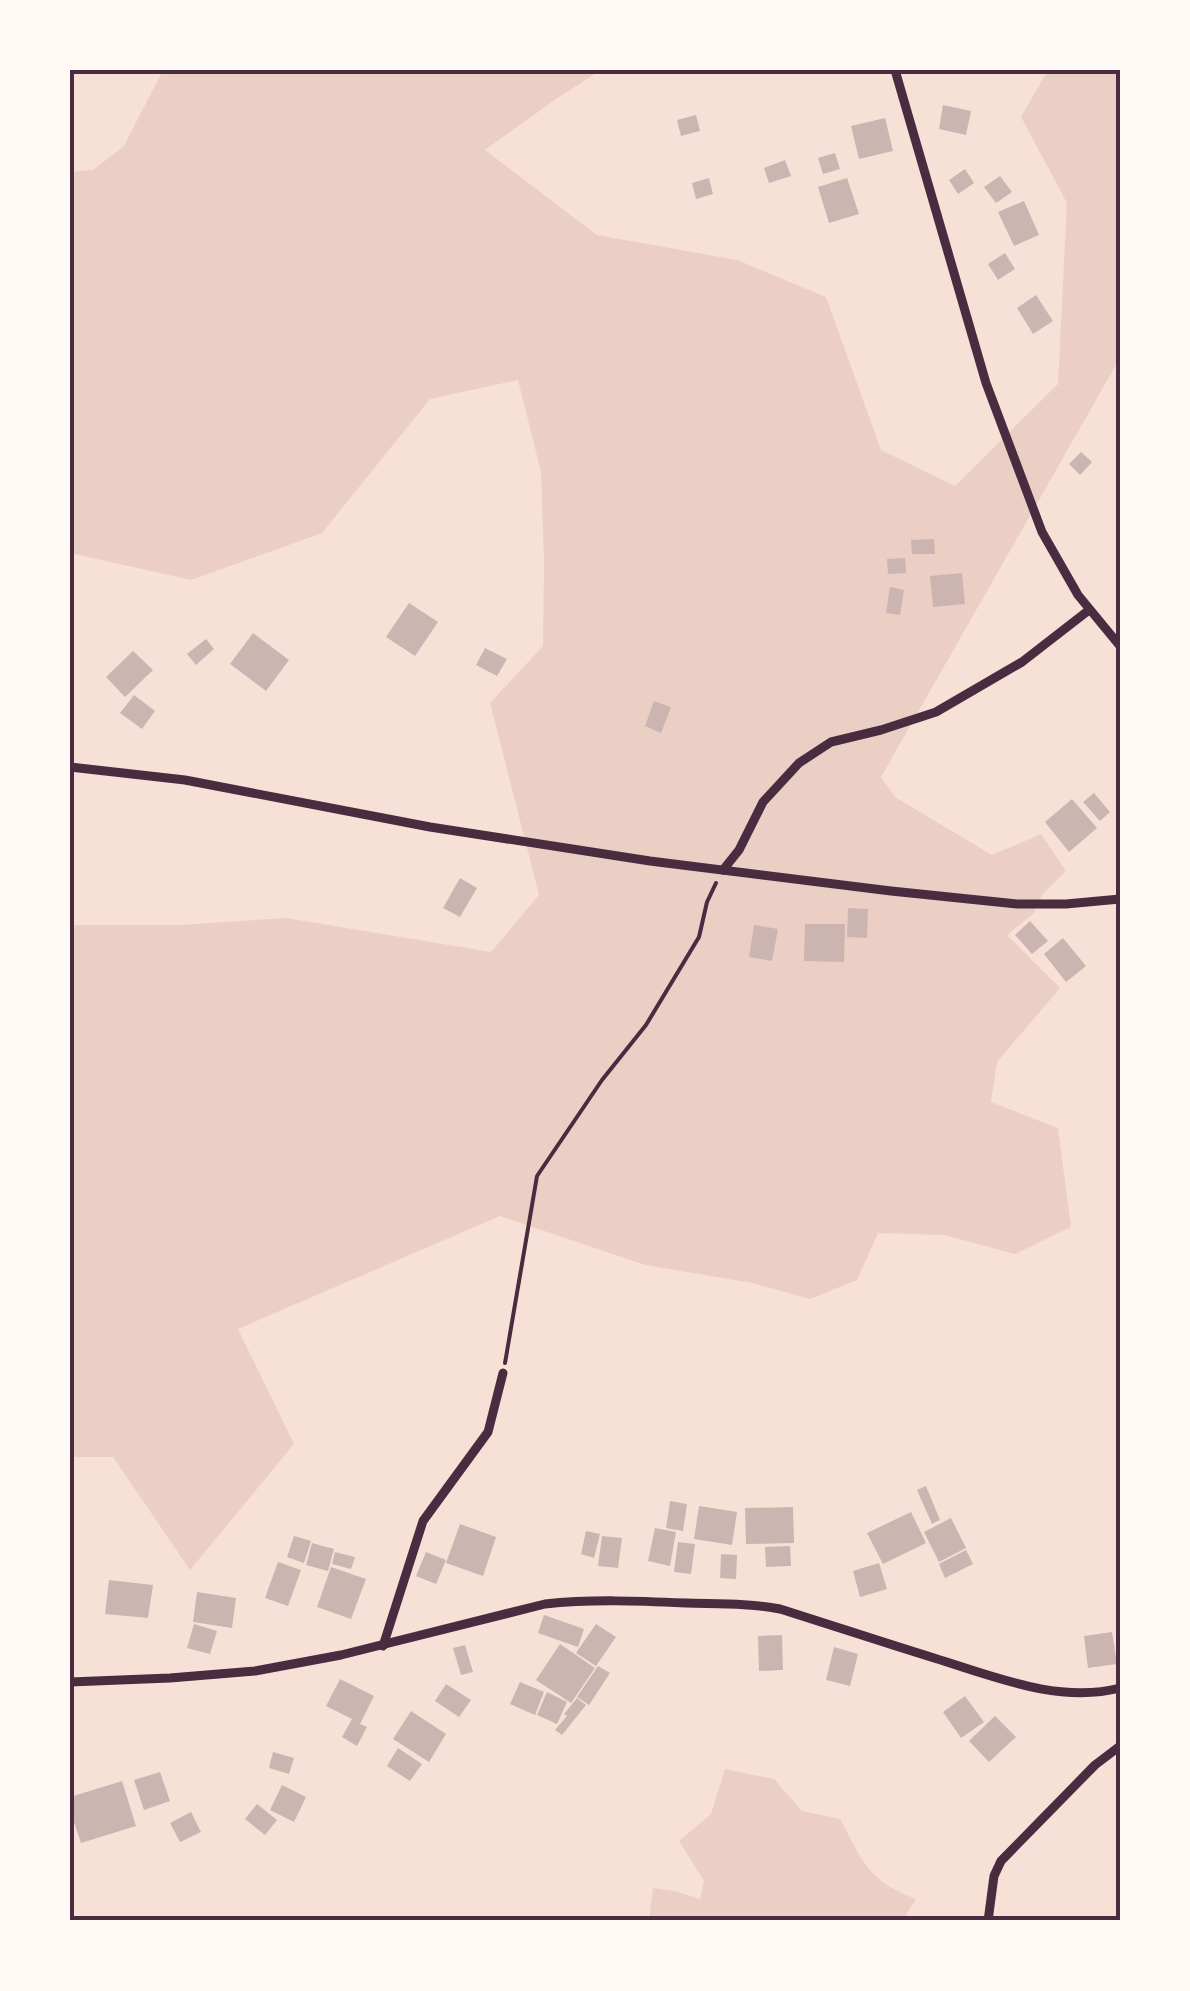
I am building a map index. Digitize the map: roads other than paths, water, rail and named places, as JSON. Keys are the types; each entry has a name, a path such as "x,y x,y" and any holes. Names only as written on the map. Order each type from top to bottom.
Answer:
{"street":[{"path":"895,70 996,412 1042,532 1089,610 1120,646"},
{"path":"723,870 739,850 763,802 799,763 831,742 936,712 1022,662 1089,610"},
{"path":"70,767 186,780 430,827 723,870 1017,904 1120,899"},
{"path":"384,1646 423,1522 488,1432 503,1373"},
{"path":"70,1682 236,1673 384,1646 556,1603 660,1602 780,1608 1001,1679 1078,1694 1120,1688"},
{"path":"988,1921 994,1876 1001,1861 1095,1765 1120,1746"}]}
